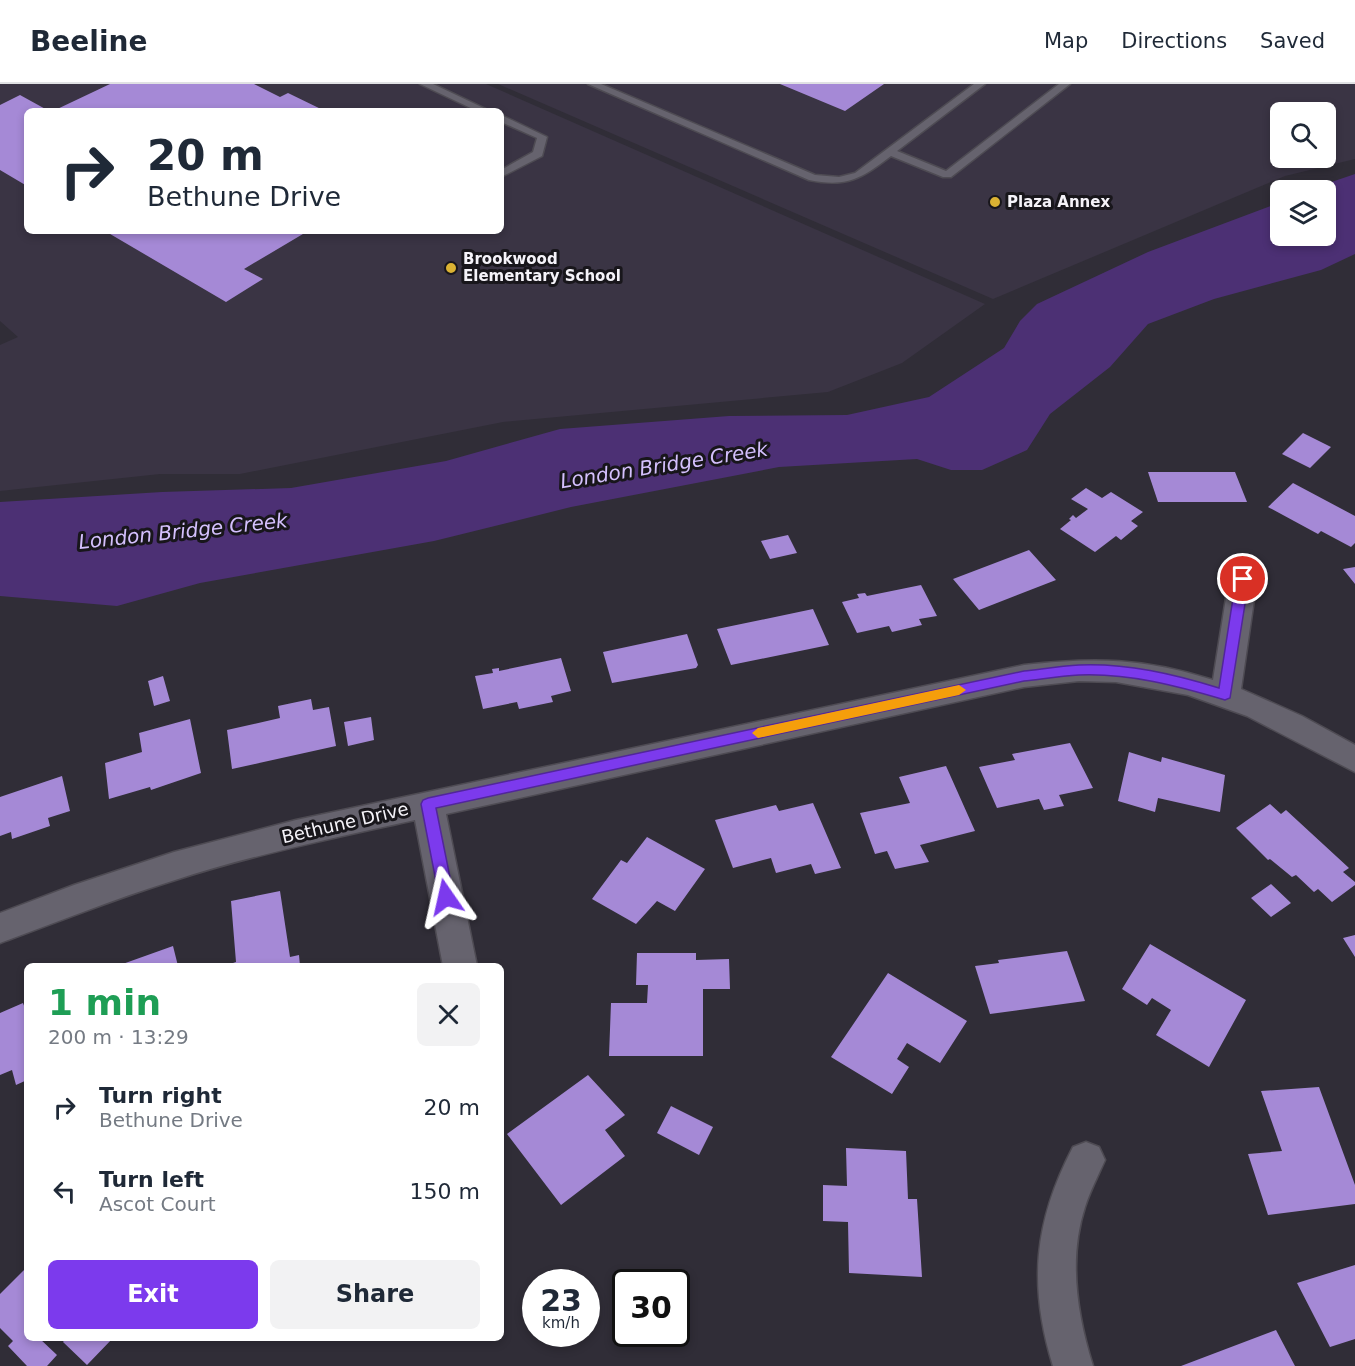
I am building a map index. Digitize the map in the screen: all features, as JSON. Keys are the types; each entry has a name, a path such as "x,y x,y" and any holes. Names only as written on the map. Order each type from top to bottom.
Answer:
{"street":[{"path":"1225,694 1243,579"},
{"name":"Bethune Drive","path":"0,928 74,899 174,866 296,832 1024,676 1080,670 1128,672 1177,680 1225,694 1296,725 1355,760"},
{"path":"428,804 459,963"},
{"path":"1073,1366 1064,1342 1055,1285 1058,1232 1077,1176 1086,1160"}],"lane":[{"path":"425,84 478,108"},
{"path":"593,84 813,178 839,180 859,175 980,84"},
{"path":"890,152 947,175 1065,84"},
{"path":"504,119 542,137 538,154 504,172"}],"shaded area":[{"name":"Brookwood Elementary School","path":"0,84 486,84 985,304 902,363 828,392 503,422 240,474 160,474 0,491 0,345 18,337 0,321"},
{"name":"Plaza Annex","path":"498,84 1355,84 1355,159 1336,164 1336,102 1270,102 1270,168 1318,168 1270,180 1270,182 993,299"}],"water":[{"name":"London Bridge Creek","path":"1355,174 1355,254 1321,270 1214,299 1148,324 1110,367 1050,414 1027,450 982,470 951,470 917,459 779,467 571,507 434,541 200,583 117,606 0,596 0,502 162,492 291,488 446,461 560,429 729,416 847,415 929,397 1004,348 1020,321 1037,304 1148,252 1270,206 1270,246 1336,246 1336,180"}],"building":[{"path":"110,84 254,84 280,97 288,93 319,108 59,108"},
{"path":"780,84 884,84 845,111"},
{"path":"20,95 44,108 24,108 24,184 0,170 0,105"},
{"path":"110,234 303,234 244,269 263,279 226,302"},
{"path":"1303,433 1331,447 1310,468 1282,454"},
{"path":"1148,472 1235,472 1247,502 1158,502"},
{"path":"1293,483 1355,516 1355,543 1351,547 1321,531 1318,534 1268,507"},
{"path":"1086,488 1102,498 1111,492 1143,512 1131,521 1138,526 1121,540 1116,536 1095,552 1060,529 1071,520 1069,519 1073,515 1076,518 1088,509 1071,499"},
{"path":"788,535 797,553 770,559 761,541"},
{"path":"1029,550 1056,580 979,610 953,579"},
{"path":"1355,567 1355,584 1343,569"},
{"path":"921,585 937,616 919,619 922,625 892,632 889,626 857,633 842,602 859,598 857,594 865,593 867,596"},
{"path":"813,609 829,645 731,665 717,629"},
{"path":"687,634 698,665 696,668 612,683 603,652"},
{"path":"561,658 571,691 551,696 553,702 519,709 517,702 483,709 475,676 493,673 492,669 499,668 499,671"},
{"path":"163,676 170,701 154,706 148,681"},
{"path":"311,699 313,710 329,707 336,746 232,769 227,730 280,718 278,706"},
{"path":"371,717 374,740 348,746 344,722"},
{"path":"190,719 201,773 151,790 150,787 109,799 105,763 142,752 139,733"},
{"path":"1070,743 1093,788 1059,795 1064,806 1044,810 1039,799 997,808 979,767 1015,760 1012,754"},
{"path":"1129,752 1161,762 1162,757 1225,775 1220,812 1158,798 1155,812 1118,801"},
{"path":"946,766 975,831 920,845 929,862 895,869 887,851 875,854 860,813 910,803 899,777"},
{"path":"62,776 70,811 48,818 50,826 12,839 11,832 0,836 0,797"},
{"path":"813,803 841,868 815,874 811,864 776,873 771,858 733,868 715,820 776,805 779,811"},
{"path":"1270,804 1281,814 1286,810 1349,868 1343,872 1355,882 1355,885 1332,902 1318,889 1314,892 1296,875 1292,877 1270,859 1268,860 1236,828"},
{"path":"647,837 705,869 675,911 657,901 636,924 592,899 621,860 627,863"},
{"path":"1271,884 1291,903 1271,917 1251,898"},
{"path":"280,891 290,957 299,955 300,963 233,963 236,962 231,901"},
{"path":"1355,935 1355,957 1343,938"},
{"path":"1150,944 1246,1000 1209,1067 1156,1035 1171,1010 1152,998 1147,1005 1122,989"},
{"path":"173,946 177,963 125,963"},
{"path":"1067,951 1085,1001 990,1014 975,966 999,963 998,960"},
{"path":"637,953 696,953 696,960 729,959 730,989 703,989 703,1056 609,1056 611,1003 647,1003 648,985 636,985"},
{"path":"888,973 967,1021 940,1063 907,1043 897,1059 909,1067 892,1094 831,1057"},
{"path":"23,1003 24,1081 16,1085 12,1070 0,1075 0,1013"},
{"path":"588,1075 625,1115 605,1130 625,1156 561,1205 507,1134"},
{"path":"1319,1087 1355,1185 1355,1204 1268,1215 1248,1154 1282,1151 1261,1091"},
{"path":"671,1106 713,1127 699,1155 657,1133"},
{"path":"846,1148 906,1151 908,1199 917,1199 922,1277 849,1273 848,1222 823,1221 823,1185 847,1186"},
{"path":"1355,1265 1355,1339 1330,1347 1297,1283"},
{"path":"24,1270 24,1341 42,1341 57,1355 47,1366 27,1366 8,1346 13,1341 0,1328 0,1294"},
{"path":"1276,1330 1295,1366 1181,1366"},
{"path":"64,1341 110,1341 87,1365"}],"slow traffic":[{"path":"758,733 959,690"}],"place":[{"name":"Plaza Annex","path":"995,202"},
{"name":"Brookwood Elementary School","path":"451,268"}],"route":[{"path":"446,897 428,804 1024,676 1080,670 1128,672 1177,680 1225,694 1243,579"}]}
